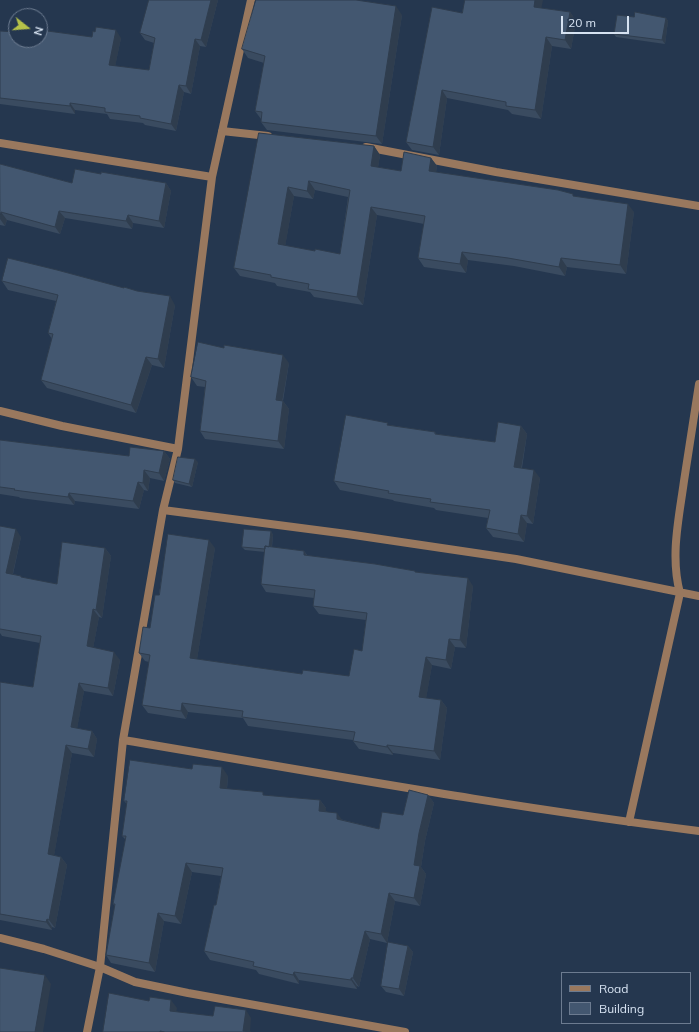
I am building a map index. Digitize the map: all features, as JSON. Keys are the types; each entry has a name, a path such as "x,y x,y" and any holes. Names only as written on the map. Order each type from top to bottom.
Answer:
{"street":[{"path":"87,1032 100,967 123,740 163,510 178,449 212,177 252,0"},
{"path":"222,131 275,137"},
{"path":"0,142 212,177"},
{"path":"358,146 496,172 699,206"},
{"path":"629,822 680,593 675,577 678,521 699,384"},
{"path":"0,411 62,426 178,449"},
{"path":"163,510 347,534 516,559 699,596"},
{"path":"123,740 464,798 699,831"},
{"path":"0,938 44,949 100,967 136,982 378,1029 405,1032"}],"building":[{"path":"149,0 211,0 201,40 195,39 186,86 179,85 171,124 140,118 140,116 105,112 105,108 70,103 70,106 0,98 0,31 8,32 8,48 48,48 48,31 92,37 93,31 95,32 96,27 116,30 109,65 149,70 155,38 140,33"},
{"path":"256,0 356,0 396,6 376,136 261,122 262,112 255,111 265,56 242,49"},
{"path":"465,0 535,0 534,7 570,12 565,40 546,37 535,110 506,106 506,102 442,90 433,147 406,142 432,7 462,13"},
{"path":"635,12 666,18 662,40 614,34 617,15 634,17"},
{"path":"259,133 374,146 371,166 401,171 404,152 431,158 429,171 558,190 573,194 573,196 628,204 620,265 561,258 559,267 462,252 460,264 418,258 425,216 371,207 357,297 308,289 309,284 234,268","holes":["309,181 350,190 340,254 278,244 288,187 307,191"]},
{"path":"0,164 72,183 75,169 166,183 159,221 128,215 126,221 59,211 55,227 1,212 0,217"},
{"path":"8,258 124,288 170,296 158,359 146,357 131,405 41,380 53,334 48,333 58,295 2,281"},
{"path":"198,342 224,348 224,345 283,355 276,400 283,401 278,441 200,431 206,381 191,377"},
{"path":"346,415 388,423 387,425 435,432 435,434 495,442 498,422 521,426 514,467 534,470 527,516 521,515 518,534 486,528 490,510 430,502 431,499 388,493 389,491 334,481"},
{"path":"0,440 129,456 130,447 164,451 159,473 144,470 143,483 138,482 133,501 69,493 68,497 0,487"},
{"path":"178,457 195,459 189,484 173,480"},
{"path":"0,526 16,529 6,573 21,577 57,584 62,542 105,548 96,610 93,609 87,646 114,652 108,688 79,683 71,727 92,731 88,749 66,745 48,854 61,857 49,920 47,919 46,922 0,914 0,682 33,687 41,636 0,629"},
{"path":"244,529 271,531 269,547 265,546 265,549 242,547"},
{"path":"168,534 209,540 190,658 302,674 303,670 349,676 354,649 362,651 367,613 313,606 315,590 261,584 265,546 304,551 304,555 375,564 415,572 468,578 460,640 449,639 446,660 426,657 419,697 441,700 434,751 387,745 387,747 353,741 355,732 242,717 243,711 182,703 181,711 142,705 150,655 139,653 143,627 150,628 155,595 159,595"},
{"path":"130,760 192,769 193,764 222,767 220,788 263,792 263,795 320,800 319,811 337,813 337,819 379,829 382,812 403,815 409,790 428,795 419,833 414,865 420,866 414,898 389,893 381,934 365,931 353,978 351,978 351,980 294,972 293,975 253,966 254,962 204,951 214,905 216,905 223,868 186,863 175,916 158,913 149,963 106,955 115,904 113,904 126,836 122,836 127,801 124,801"},
{"path":"388,942 408,946 399,989 381,986"},
{"path":"0,968 45,975 35,1032 0,1032"},
{"path":"109,993 149,1001 150,997 171,1000 170,1011 213,1016 215,1006 246,1010 243,1031 251,1032 103,1032"}]}
